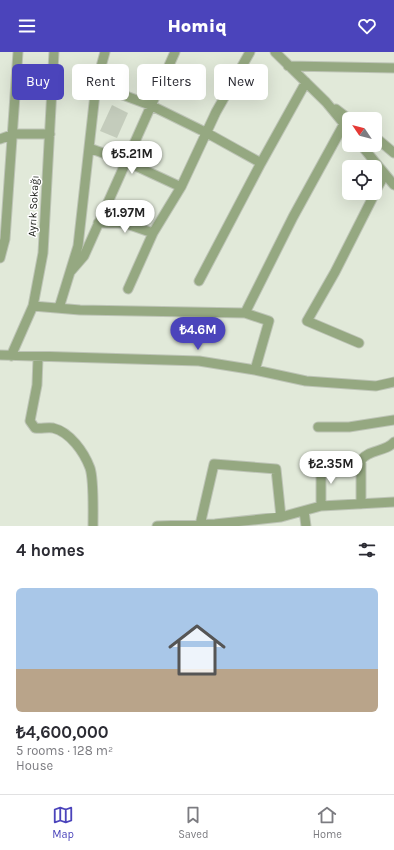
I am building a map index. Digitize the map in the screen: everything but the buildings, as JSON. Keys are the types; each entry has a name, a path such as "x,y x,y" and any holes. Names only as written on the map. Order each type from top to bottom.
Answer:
{"street":[{"path":"0,258 5,239 14,134 18,52"},
{"name":"Ayrık Sokağı","path":"11,356 33,306 43,253 54,52"},
{"path":"102,64 105,52"},
{"path":"70,272 81,261 174,52"},
{"path":"128,289 153,233 181,187 222,100 250,52"},
{"path":"275,52 342,120"},
{"path":"288,66 394,68"},
{"path":"199,281 261,163 306,82"},
{"path":"129,97 150,105 207,133 261,163"},
{"path":"59,308 78,246 94,100"},
{"path":"0,139 14,134 50,134"},
{"path":"245,313 293,217 342,134"},
{"path":"382,143 394,153"},
{"path":"89,148 125,161 181,187"},
{"path":"367,152 394,185"},
{"path":"382,180 385,174"},
{"path":"359,342 307,321 335,272 371,200"},
{"path":"98,223 124,223 153,233"},
{"path":"33,306 245,313 269,321 255,370"},
{"path":"0,355 38,358 144,358 199,361 255,370 306,381 376,386 394,382"},
{"path":"38,358 37,385 30,421 35,428 47,428 60,431 68,436 83,454 90,469 93,526"},
{"path":"318,427 349,427 394,420"},
{"path":"361,504 362,460 367,454 387,448 394,442"},
{"path":"200,524 214,464 276,469 281,517"},
{"path":"320,464 321,506"},
{"path":"157,526 281,517 321,506 394,502"},
{"path":"304,511 306,526"}]}
